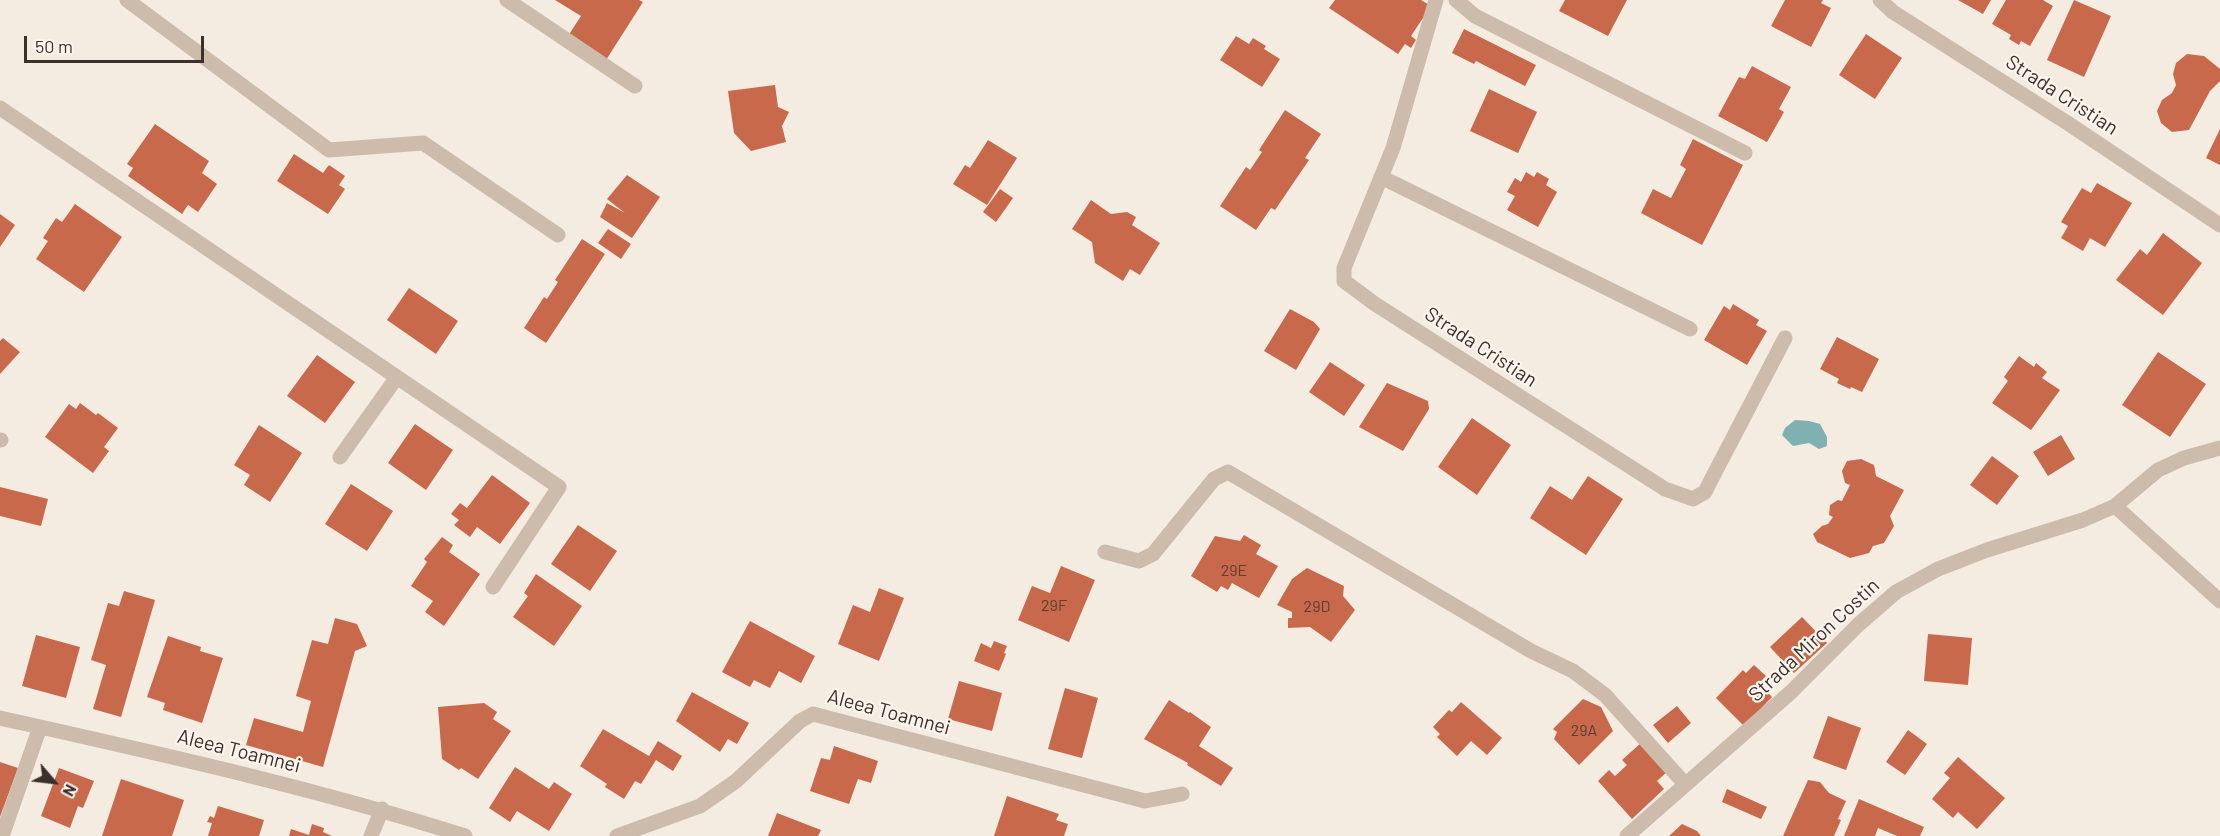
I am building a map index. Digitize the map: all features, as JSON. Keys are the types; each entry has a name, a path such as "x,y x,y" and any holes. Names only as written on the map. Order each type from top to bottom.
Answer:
{"street":[{"path":"127,0 329,150 423,143 558,235"},
{"path":"507,0 635,86"},
{"name":"Strada Cristian","path":"1436,0 1393,147 1344,268 1344,281 1375,304 1665,489 1693,499 1705,492 1785,338"},
{"path":"1456,0 1475,16 1745,153"},
{"name":"Strada Cristian","path":"1880,0 1893,12 2069,124 2220,225"},
{"path":"0,108 559,487 493,587"},
{"path":"1381,177 1690,329"},
{"path":"340,457 397,377"},
{"name":"Strada Miron Costin","path":"1627,836 1791,692 1858,625 1896,592 1938,569 1987,550 2083,520 2115,506 2158,470 2220,448"},
{"path":"1105,552 1139,561 1153,554 1214,479 1228,472 1531,651 1573,671 1605,695 1685,784"},
{"path":"2115,506 2220,601"},
{"name":"Aleea Toamnei","path":"617,836 700,806 735,782 800,721 813,714 1145,801 1182,794"},
{"name":"Aleea Toamnei","path":"0,718 250,774 382,809 465,836"},
{"path":"2,836 40,727"},
{"path":"371,836 382,809"}],"water":[{"path":"1795,420 1820,424 1827,437 1827,446 1819,449 1809,443 1793,446 1782,435 1785,428"}],"building":[{"path":"555,0 639,0 643,2 606,60 568,36 581,16"},
{"path":"1335,0 1421,0 1431,6 1411,36 1416,40 1411,48 1405,44 1398,54 1329,8"},
{"path":"1565,0 1627,0 1608,36 1559,11"},
{"path":"1785,0 1823,0 1821,3 1831,8 1811,47 1771,26"},
{"path":"1958,0 1991,0 1983,14"},
{"path":"2006,0 2043,0 2053,6 2030,46 2021,41 2019,45 2009,39 2011,35 1992,24"},
{"path":"2074,0 2111,16 2084,77 2047,60"},
{"path":"1464,29 1536,65 1525,86 1476,61 1474,64 1452,53"},
{"path":"1866,34 1902,58 1875,99 1839,75"},
{"path":"1236,36 1249,44 1253,38 1266,46 1264,49 1280,59 1262,87 1220,60"},
{"path":"2187,54 2204,56 2220,69 2220,81 2210,91 2189,130 2172,132 2161,123 2157,111 2162,100 2172,93 2176,85 2173,74 2176,63"},
{"path":"1752,66 1791,87 1779,109 1784,112 1767,142 1718,116 1739,77 1745,79"},
{"path":"775,85 778,107 789,112 782,126 786,142 751,151 734,133 728,91"},
{"path":"1489,89 1537,112 1518,153 1470,131"},
{"path":"1285,110 1321,134 1305,158 1309,160 1275,210 1271,208 1256,230 1220,206 1246,167 1250,170 1262,152 1259,150"},
{"path":"155,124 209,161 202,173 217,184 198,212 188,205 182,214 128,176 133,168 127,164"},
{"path":"2220,129 2220,165 2206,158"},
{"path":"1693,139 1743,165 1702,245 1641,213 1653,189 1671,198 1686,169 1680,165"},
{"path":"988,140 1017,158 987,205 953,184 965,165 970,168"},
{"path":"294,154 323,173 329,165 345,176 339,185 345,189 328,214 277,181"},
{"path":"1526,172 1534,177 1537,172 1549,179 1546,185 1557,192 1538,227 1507,210 1515,196 1507,192 1515,178 1521,182"},
{"path":"627,175 660,197 632,238 600,217 607,203 625,213 607,199"},
{"path":"2097,183 2132,203 2105,247 2090,238 2083,251 2061,238 2068,226 2061,222 2082,188 2091,193"},
{"path":"1000,189 1013,198 996,222 983,212"},
{"path":"1091,200 1111,214 1127,212 1136,217 1132,225 1160,243 1140,275 1130,269 1123,281 1095,263 1092,242 1072,229"},
{"path":"75,204 122,237 84,292 36,259 48,241 43,238 56,218 62,222"},
{"path":"0,214 15,225 0,247"},
{"path":"608,229 631,244 621,259 598,243"},
{"path":"2163,233 2202,263 2163,315 2116,280 2140,249 2147,255"},
{"path":"582,239 605,254 546,343 524,328 544,297 547,299 558,282 555,280"},
{"path":"409,288 458,321 436,354 387,320"},
{"path":"1733,304 1759,320 1756,325 1767,331 1747,365 1704,340 1724,306 1730,310"},
{"path":"1290,309 1314,322 1320,329 1296,370 1264,351"},
{"path":"1837,337 1879,359 1862,392 1837,383 1839,379 1820,369"},
{"path":"3,338 20,352 0,374 0,341"},
{"path":"2158,352 2206,384 2170,437 2122,405"},
{"path":"317,355 355,382 325,423 287,396"},
{"path":"2019,356 2034,367 2036,363 2047,372 2042,378 2060,390 2031,430 1992,403 2008,381 2004,377"},
{"path":"1330,362 1365,385 1344,416 1309,392"},
{"path":"1387,383 1428,401 1429,409 1403,451 1359,427"},
{"path":"80,403 118,428 104,447 109,451 93,473 45,437 69,404 76,409"},
{"path":"1472,418 1511,445 1477,495 1438,467"},
{"path":"415,424 453,450 426,490 388,463"},
{"path":"259,425 302,453 270,502 244,485 250,475 234,465"},
{"path":"2061,435 2075,459 2048,476 2033,452"},
{"path":"1992,456 2019,476 1997,505 1970,485"},
{"path":"1861,459 1874,465 1876,476 1904,490 1890,516 1894,526 1884,543 1873,546 1869,553 1850,558 1817,542 1813,534 1828,524 1833,517 1829,515 1830,505 1838,500 1842,501 1850,485 1845,483 1842,471 1847,461"},
{"path":"492,475 530,503 500,544 477,527 470,537 454,525 459,520 451,514 460,503 467,508"},
{"path":"1588,476 1623,499 1586,555 1530,518 1550,486 1572,500"},
{"path":"351,484 393,511 367,551 325,524"},
{"path":"0,487 48,499 41,526 0,516"},
{"path":"578,525 617,551 590,591 551,564"},
{"path":"1244,535 1261,545 1256,554 1278,566 1259,598 1232,583 1228,590 1221,586 1217,592 1191,576 1215,536 1240,541"},
{"path":"442,537 453,545 449,552 480,574 444,626 425,612 433,601 411,586 427,562 424,559"},
{"path":"1061,566 1095,580 1069,642 1018,620 1032,586 1050,593"},
{"path":"1307,568 1344,586 1343,596 1355,610 1331,642 1310,627 1288,628 1288,618 1292,618 1292,612 1277,605 1292,579"},
{"path":"536,574 582,606 554,646 513,617 528,596 524,593"},
{"path":"879,588 904,598 879,661 838,644 853,605 870,612"},
{"path":"124,591 155,600 121,717 93,709 106,665 91,660 108,603 119,606"},
{"path":"1802,617 1827,643 1794,673 1770,647"},
{"path":"335,618 357,624 367,646 355,651 323,767 246,745 254,718 303,732 311,701 296,696 312,640 328,644"},
{"path":"750,621 815,656 801,683 779,671 770,688 754,680 750,687 722,672"},
{"path":"1928,634 1972,638 1968,685 1924,681"},
{"path":"36,635 80,647 66,698 22,686"},
{"path":"168,636 201,647 200,651 223,658 202,723 163,710 165,703 147,697"},
{"path":"994,641 1007,646 999,671 974,661 981,643 991,648"},
{"path":"1754,665 1766,676 1759,683 1772,697 1744,726 1716,698 1743,670 1746,673"},
{"path":"959,681 1002,693 992,731 948,719"},
{"path":"1065,688 1098,698 1082,758 1048,749"},
{"path":"692,692 749,723 737,744 728,739 720,752 676,721"},
{"path":"1583,699 1601,707 1613,731 1579,765 1554,739 1557,732 1553,729"},
{"path":"1169,700 1211,727 1199,746 1233,768 1221,786 1187,765 1188,763 1144,739"},
{"path":"1461,702 1502,738 1487,755 1471,741 1457,756 1437,737 1440,734 1433,727 1449,710 1452,712"},
{"path":"484,703 497,712 493,719 511,731 478,779 442,759 438,707"},
{"path":"1677,706 1691,723 1668,743 1653,725"},
{"path":"1828,716 1861,728 1846,770 1813,758"},
{"path":"603,729 649,756 658,741 682,756 673,771 656,760 641,784 635,781 624,799 605,787 607,784 580,766"},
{"path":"1908,730 1927,744 1905,775 1886,762"},
{"path":"1642,742 1668,771 1657,781 1664,789 1632,819 1598,781 1609,770 1615,776 1627,765 1622,760"},
{"path":"834,746 878,761 871,783 858,779 849,804 810,791 821,758 830,760"},
{"path":"1958,757 2005,798 1977,829 1958,812 1953,818 1932,799 1950,778 1944,773"},
{"path":"0,762 18,768 0,817"},
{"path":"515,767 549,789 554,782 572,794 549,831 517,811 510,822 489,808"},
{"path":"59,768 94,781 83,808 78,806 70,828 41,816"},
{"path":"121,779 184,800 172,836 102,836"},
{"path":"1808,780 1820,782 1829,793 1846,801 1834,836 1783,836"},
{"path":"1727,789 1767,807 1761,819 1722,802"},
{"path":"1007,796 1059,814 1056,820 1068,824 1064,836 994,836"},
{"path":"1859,799 1924,827 1920,836 1897,836 1878,828 1875,836 1844,836"},
{"path":"218,806 264,820 259,836 208,836 212,823 207,822 210,816 214,818"},
{"path":"777,813 821,830 818,836 768,836"},
{"path":"312,824 324,828 323,832 332,836 289,836 291,829 309,835"},
{"path":"1682,824 1697,831 1701,836 1669,836"}]}
